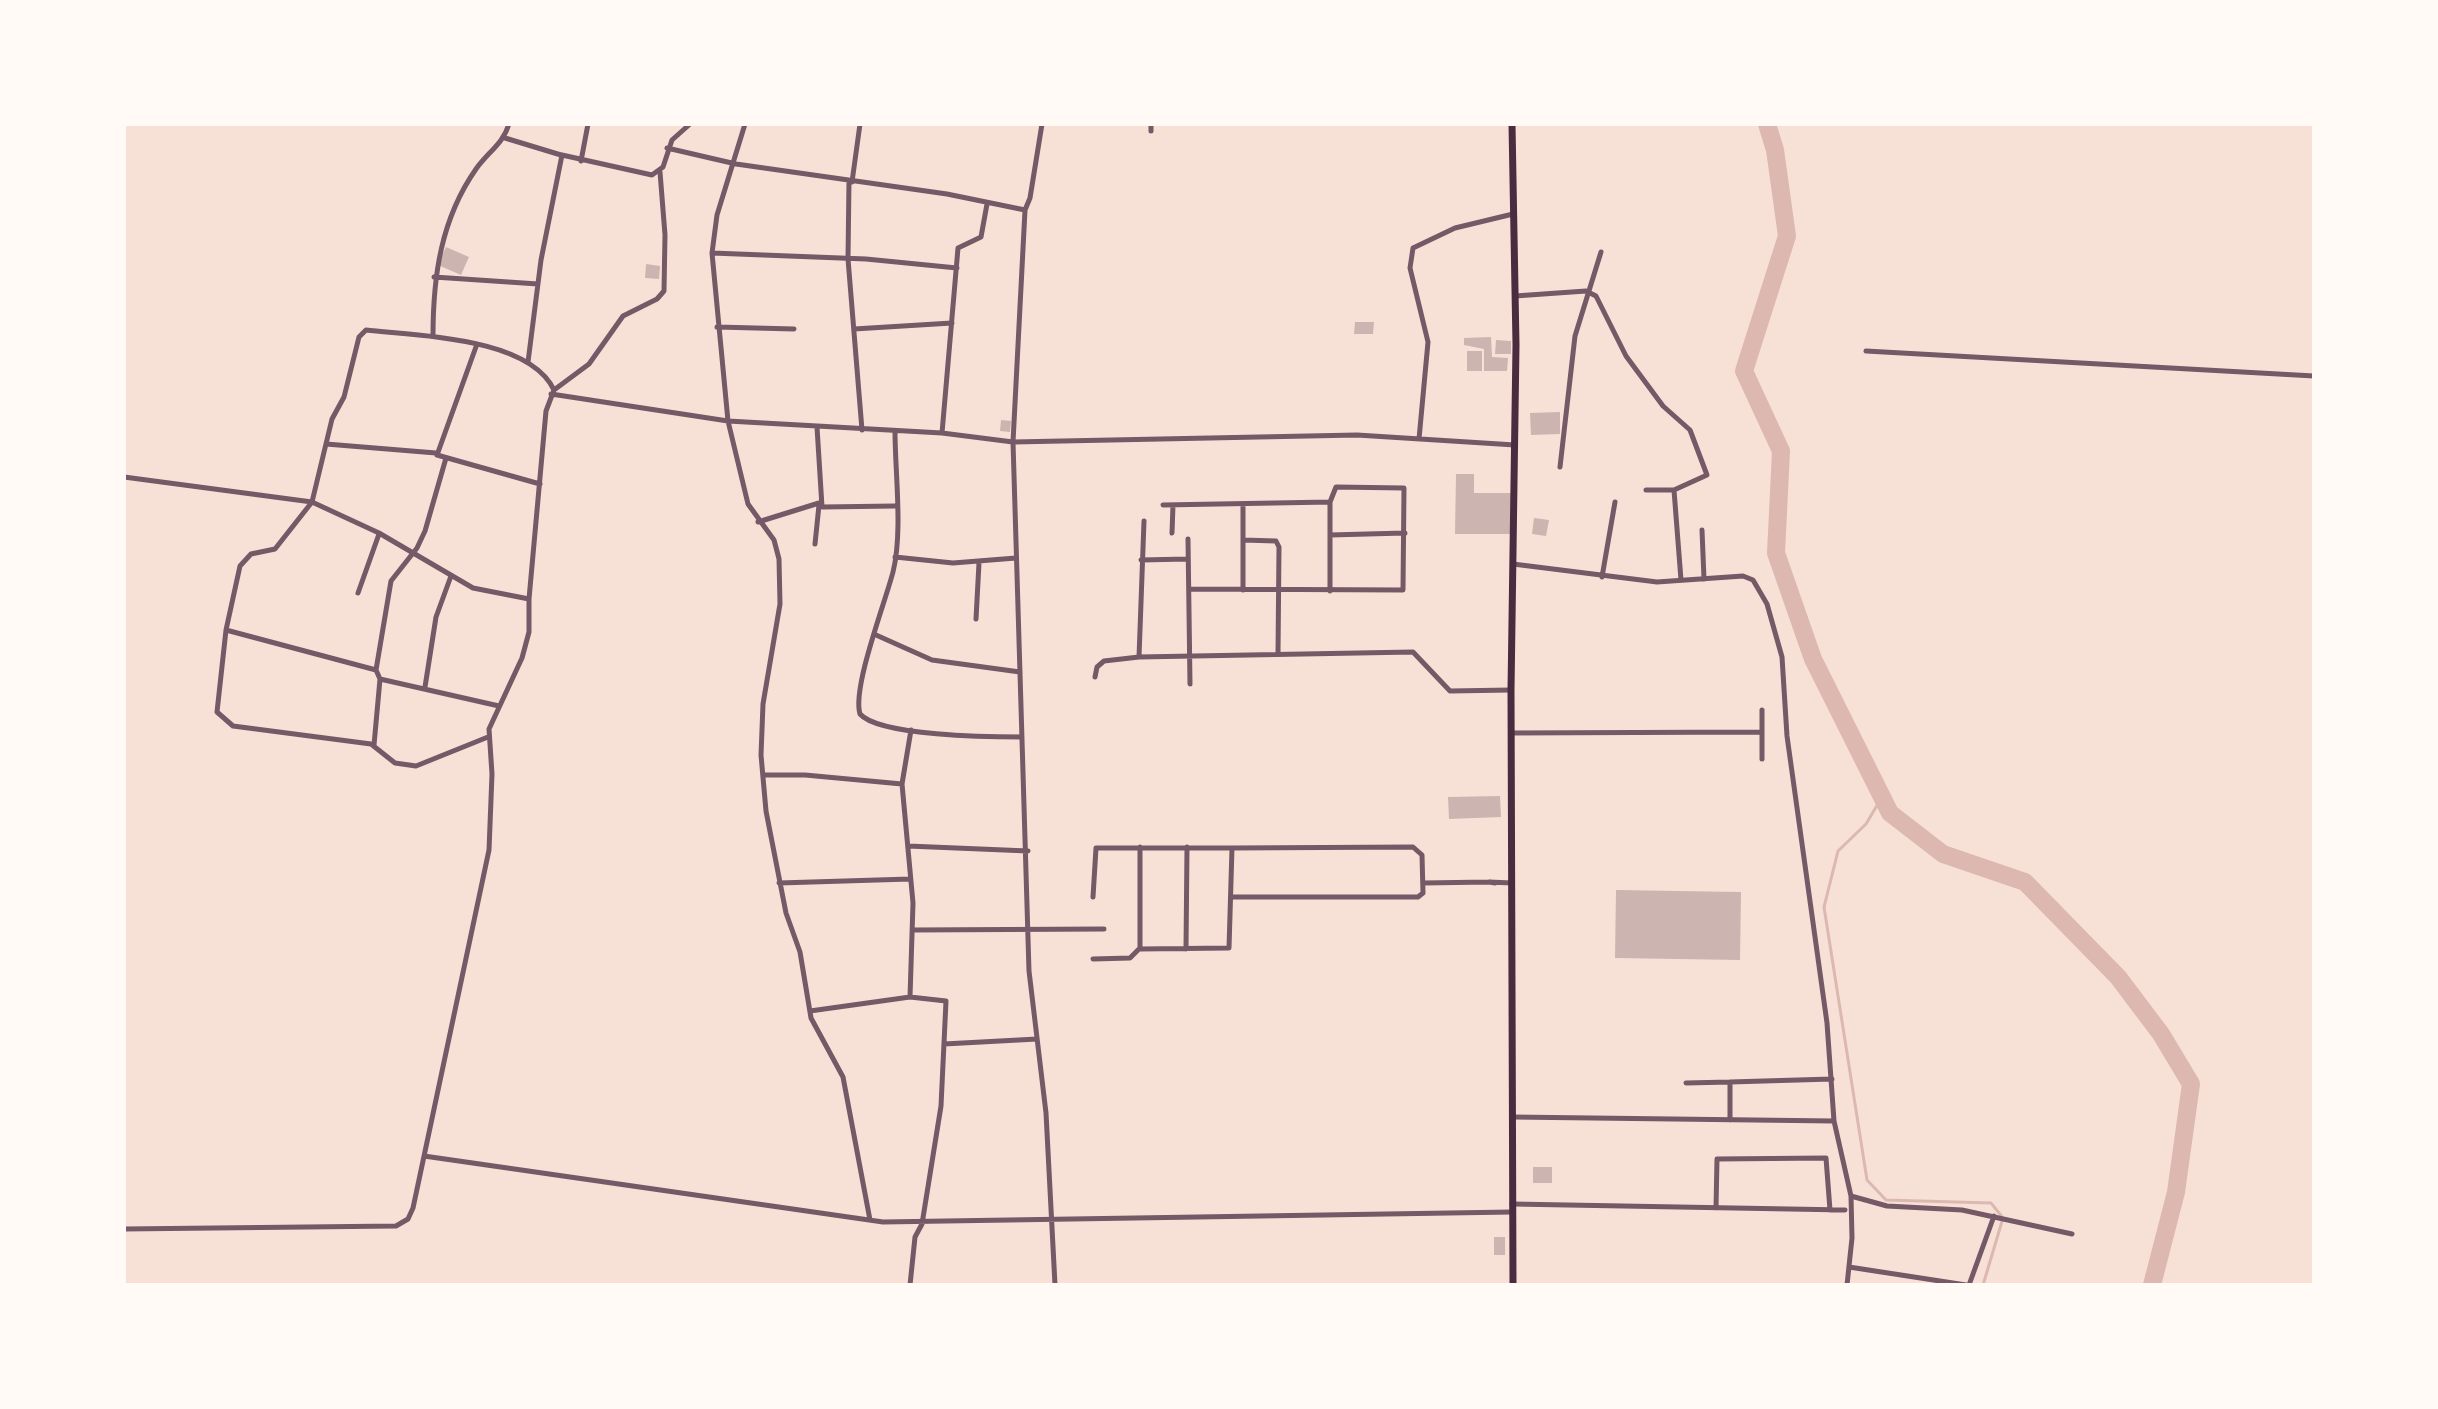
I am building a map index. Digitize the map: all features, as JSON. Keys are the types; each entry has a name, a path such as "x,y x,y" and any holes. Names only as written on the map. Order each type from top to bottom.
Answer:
{"main road":[{"path":"1512,124 1515,296 1511,690 1513,1285"}],"street":[{"path":"433,336 434,277 444,236 470,181 505,138 509,124"},
{"path":"581,161 588,124"},
{"path":"124,1229 396,1226 408,1219 413,1208 489,850 492,774 488,737 522,658 529,632 529,599 546,411 553,392 589,364 623,316 657,299 664,291 665,235 660,171 667,148 677,133 690,124"},
{"path":"745,124 736,164 717,215 712,253 728,421 748,504 758,522 774,540 779,559 780,604 763,704 766,811 779,883 800,952 813,1025 843,1077 870,1220"},
{"path":"860,124 851,181 848,259 862,430"},
{"path":"1042,124 1030,198 1025,210 1013,442 1028,851 1028,930 1046,1113 1055,1285"},
{"path":"505,138 641,175 660,171"},
{"path":"667,148 736,164 947,194 1025,210"},
{"path":"528,362 538,284 562,155"},
{"path":"942,433 958,248 981,237 987,204"},
{"path":"1419,439 1428,342 1410,268 1413,248 1443,232 1513,214"},
{"path":"1560,467 1575,336 1586,291 1601,252"},
{"path":"712,253 957,268"},
{"path":"434,277 504,279 538,284"},
{"path":"1515,296 1586,291 1596,296 1626,356 1663,406 1690,430 1707,473 1674,490 1646,490"},
{"path":"854,329 952,323"},
{"path":"717,327 794,329"},
{"path":"488,737 416,766 395,763 374,745 233,726 223,720 216,702 226,630 245,559 275,549 312,502 326,444 361,332 433,336 477,344 540,369 553,392"},
{"path":"436,453 477,344"},
{"path":"1866,351 2314,376"},
{"path":"553,392 728,421 942,433 1013,442 1357,435 1515,445"},
{"path":"815,544 819,504 817,427"},
{"path":"895,431 895,557 858,699 860,714 870,722 911,730 1022,737"},
{"path":"326,444 436,453 540,484"},
{"path":"374,745 380,679 376,670 391,581 425,531 446,458"},
{"path":"124,477 312,502 379,533 473,588 529,599"},
{"path":"1189,589 1279,591 1330,591 1404,590 1403,487 1334,487 1330,502 1330,591"},
{"path":"1674,490 1681,580"},
{"path":"1163,505 1243,506 1330,502"},
{"path":"1602,577 1615,502"},
{"path":"758,522 819,504 896,506"},
{"path":"1172,533 1173,505"},
{"path":"1243,506 1243,590"},
{"path":"1139,657 1140,560 1144,521"},
{"path":"1702,530 1704,579"},
{"path":"358,593 379,533"},
{"path":"1330,535 1405,533"},
{"path":"1188,539 1190,684"},
{"path":"1243,540 1278,543 1278,654"},
{"path":"895,557 979,563 1016,558"},
{"path":"1140,560 1187,559"},
{"path":"976,619 979,563"},
{"path":"1513,564 1602,577 1681,580 1743,576 1753,580 1767,604 1782,657 1787,736 1826,1008 1834,1121 1851,1196 1847,1285"},
{"path":"425,687 436,617 451,576"},
{"path":"226,630 376,670"},
{"path":"876,635 932,660 1020,672"},
{"path":"1095,677 1097,667 1104,661 1139,657 1413,652 1450,691 1511,690"},
{"path":"380,679 499,706"},
{"path":"1762,710 1762,759"},
{"path":"910,997 913,930 902,784 911,730"},
{"path":"1511,733 1761,732"},
{"path":"764,775 805,775 902,784"},
{"path":"908,846 1028,851"},
{"path":"1140,847 1140,949"},
{"path":"1186,949 1187,847"},
{"path":"1093,897 1096,848 1413,847 1422,855 1423,893 1418,897 1232,897"},
{"path":"1093,959 1130,958 1140,949 1229,948 1232,848"},
{"path":"779,883 910,879"},
{"path":"1423,883 1512,883"},
{"path":"913,930 1104,929"},
{"path":"810,1011 910,997 945,1000 941,1106 922,1224 915,1237 910,1285"},
{"path":"944,1044 1037,1039"},
{"path":"1686,1083 1832,1079"},
{"path":"1730,1082 1730,1120"},
{"path":"1512,1117 1834,1121"},
{"path":"424,1156 870,1220 922,1224 1512,1208 1845,1210"},
{"path":"1716,1208 1717,1159 1826,1158 1830,1210"},
{"path":"1851,1196 1875,1205 1962,1210 2072,1234"},
{"path":"1849,1267 1968,1285 1998,1217"}],"building":[{"path":"446,247 469,257 461,275 438,265"},
{"path":"646,264 660,266 659,279 645,278"},
{"path":"1355,322 1374,322 1373,334 1354,334"},
{"path":"1491,337 1492,357 1508,358 1507,371 1484,371 1484,349 1464,345 1464,338"},
{"path":"1496,340 1511,341 1511,354 1495,354"},
{"path":"1467,351 1482,351 1482,371 1467,371"},
{"path":"1560,412 1560,434 1531,435 1530,413"},
{"path":"1001,420 1011,421 1010,432 1000,431"},
{"path":"1456,474 1474,474 1474,493 1511,493 1510,534 1455,534"},
{"path":"1534,518 1549,520 1546,536 1532,534"},
{"path":"1500,796 1501,817 1449,819 1448,797"},
{"path":"1616,890 1741,892 1740,960 1615,958"},
{"path":"1533,1167 1552,1167 1552,1183 1533,1183"},
{"path":"1494,1237 1505,1237 1505,1255 1494,1255"}],"waterway":[{"path":"1767,124 1775,150 1787,236 1744,371 1781,451 1776,553 1813,659 1890,813 1943,854 2025,882 2118,977 2161,1034 2191,1084 2176,1192 2152,1285"},
{"path":"1882,797 1866,824 1838,851 1824,907 1867,1180 1886,1200 1991,1203 2003,1218 1983,1285"}]}
